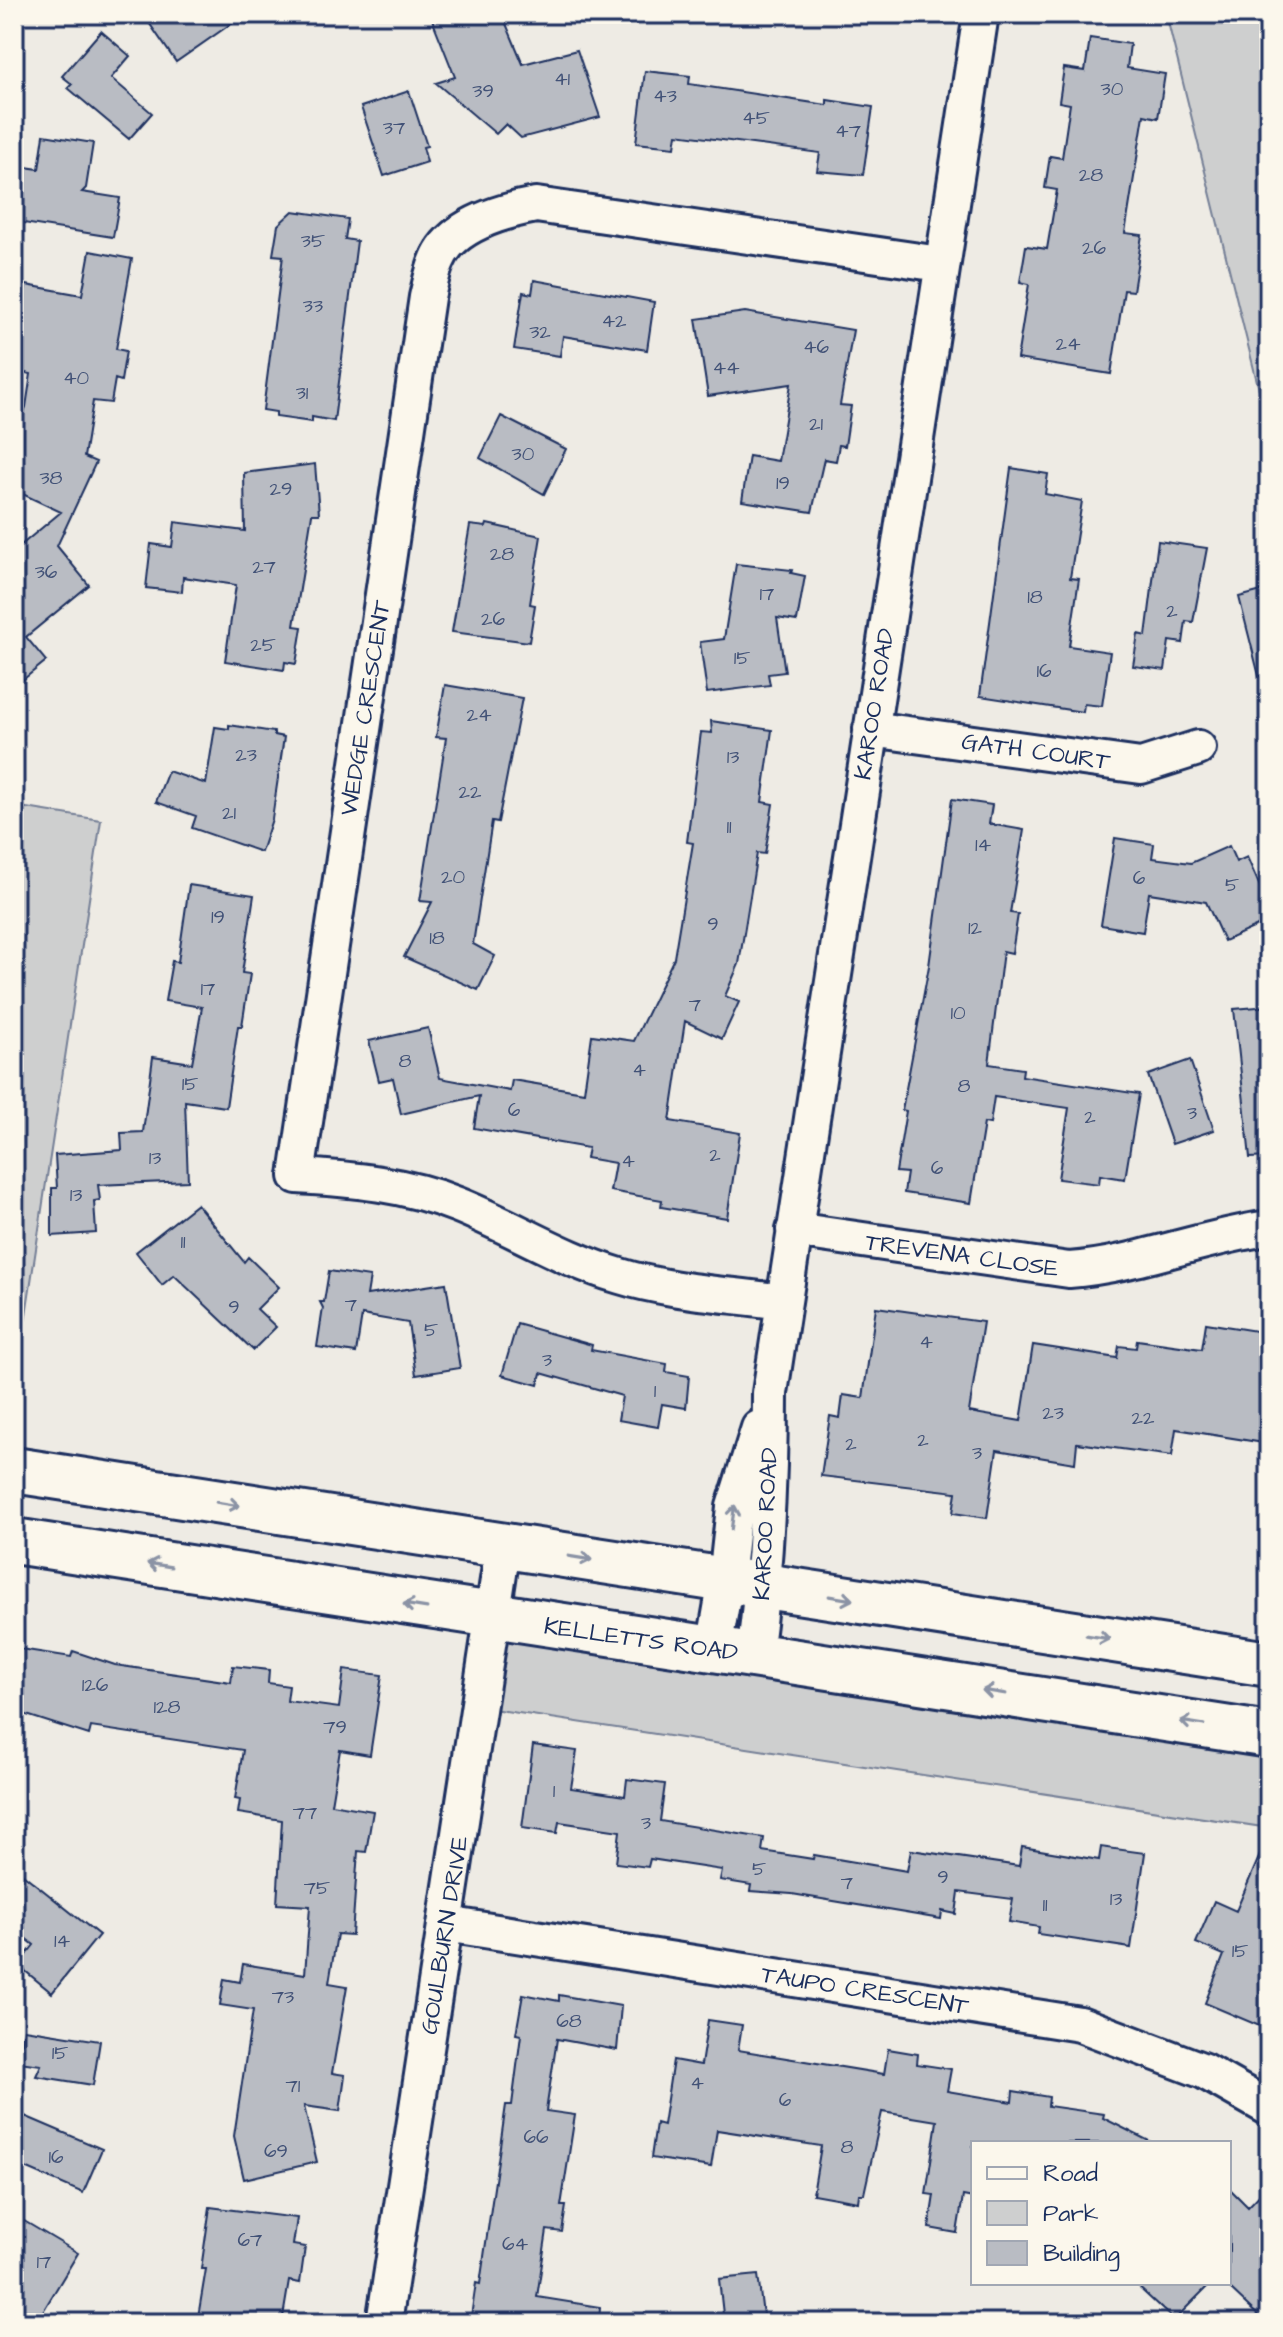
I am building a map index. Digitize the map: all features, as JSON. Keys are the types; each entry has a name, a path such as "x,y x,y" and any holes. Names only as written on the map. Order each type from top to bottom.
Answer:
{"main road":[{"path":"14,1470 1269,1664"},
{"name":"KELLETTS ROAD","path":"14,1541 492,1619 734,1652 1269,1735"}],"street":[{"name":"KAROO ROAD","path":"734,1652 745,1583 734,1507 770,1393 940,264 981,14"},
{"name":"WEDGE CRESCENT","path":"782,1302 623,1277 542,1247 456,1204 408,1189 357,1180 297,1176 427,297 438,258 464,231 495,213 536,205 940,264"},
{"name":"GATH COURT","path":"871,729 1141,766 1198,748"},
{"name":"TREVENA CLOSE","path":"794,1230 1069,1270 1100,1268 1230,1233 1269,1228"},
{"name":"GOULBURN DRIVE","path":"384,2323 503,1547"},
{"name":"TAUPO CRESCENT","path":"446,1924 1080,2024 1204,2071 1269,2108"}],"green space":[{"path":"1166,14 1269,14 1269,430"},
{"path":"14,806 101,820 14,1394"},
{"path":"492,1619 1269,1735 1269,1828 479,1707"}],"building":[{"path":"143,14 245,14 176,62"},
{"path":"430,14 502,14 523,64 577,50 600,117 521,138 506,124 496,134 436,83 455,77"},
{"path":"101,31 130,56 111,78 152,113 129,139 68,88 72,84 62,76"},
{"path":"1090,38 1130,44 1127,68 1165,74 1158,118 1144,115 1125,233 1142,235 1133,291 1124,290 1111,374 1017,359 1029,284 1020,282 1026,246 1047,249 1057,190 1045,188 1050,156 1062,158 1070,104 1059,102 1064,68 1085,71"},
{"path":"645,71 690,76 689,84 827,105 827,100 873,107 863,175 817,171 820,153 677,134 675,147 636,143"},
{"path":"409,91 427,146 423,147 427,162 384,176 361,107"},
{"path":"44,135 93,143 86,188 82,192 120,198 113,237 17,222 25,167 39,169"},
{"path":"293,211 348,219 345,239 357,241 334,421 312,417 312,422 276,417 276,412 263,410 283,256 273,255 278,225"},
{"path":"90,251 132,259 116,349 126,351 121,381 115,379 111,403 93,401 84,457 96,462 57,546 89,585 26,637 46,661 14,687 14,551 61,512 14,490 14,433 26,407 31,374 14,371 14,288 25,290 26,285 82,295"},
{"path":"534,280 654,302 647,350 563,336 560,356 514,349 523,292 532,294"},
{"path":"745,312 853,330 840,405 851,406 845,446 839,445 836,461 824,459 812,512 742,501 749,456 778,461 791,384 708,396 696,319"},
{"path":"501,416 566,449 544,494 480,458"},
{"path":"315,464 319,514 312,514 294,626 302,627 296,664 285,662 284,670 225,661 236,585 183,577 182,592 146,588 151,544 172,547 175,522 245,531 244,473"},
{"path":"1011,468 1048,474 1045,494 1082,501 1070,578 1079,579 1069,646 1110,652 1102,706 1084,704 1083,712 980,696"},
{"path":"487,524 541,536 530,604 535,605 529,642 452,632 470,525 486,527"},
{"path":"1158,541 1207,548 1193,622 1186,621 1183,643 1169,641 1165,670 1133,666 1138,634 1146,636"},
{"path":"736,564 792,570 791,573 805,576 797,621 777,618 785,672 768,674 770,685 707,693 700,642 724,639"},
{"path":"1269,589 1269,675 1259,676 1239,597"},
{"path":"445,685 522,698 498,822 492,821 473,944 495,956 478,990 404,957 432,902 420,901 446,738 436,737"},
{"path":"711,721 772,730 762,802 773,804 765,854 757,853 739,964 725,996 739,1002 722,1039 685,1021 670,1121 740,1133 727,1218 661,1207 662,1200 610,1191 615,1163 586,1158 588,1148 474,1128 479,1096 401,1114 393,1078 379,1081 369,1041 428,1028 440,1078 510,1091 512,1080 584,1092 592,1035 634,1041 674,958 693,843 687,842 701,732 712,733"},
{"path":"229,725 274,732 274,735 284,737 272,819 261,852 192,828 196,816 156,802 168,771 206,784 215,727 229,729"},
{"path":"952,799 992,805 989,824 1024,830 1010,913 1018,914 1012,953 1003,951 989,1064 1023,1069 1022,1076 1139,1094 1125,1179 1100,1175 1099,1184 1058,1179 1069,1108 994,1097 990,1124 984,1123 971,1203 904,1193 907,1173 896,1172 906,1111 902,1110 929,966"},
{"path":"1115,838 1154,844 1152,858 1191,863 1229,846 1236,862 1247,857 1269,907 1269,921 1224,941 1206,902 1149,893 1143,932 1101,925"},
{"path":"189,885 254,895 242,973 250,974 242,1026 238,1026 226,1107 185,1101 188,1181 98,1185 100,1200 94,1201 96,1233 52,1236 52,1188 57,1188 55,1155 122,1150 121,1133 143,1132 153,1057 192,1063 202,1007 165,1001 172,961 178,962"},
{"path":"1269,1006 1269,1157 1250,1158 1234,1009"},
{"path":"1190,1060 1214,1130 1172,1144 1148,1075"},
{"path":"197,1204 244,1262 248,1257 279,1287 257,1309 276,1327 253,1350 174,1275 162,1285 136,1252"},
{"path":"329,1271 370,1277 367,1295 446,1283 460,1368 416,1375 408,1323 362,1315 356,1353 317,1347 323,1308 320,1302 324,1302"},
{"path":"876,1307 983,1322 969,1412 1021,1421 1033,1345 1117,1358 1119,1346 1136,1348 1137,1340 1202,1349 1206,1323 1269,1333 1269,1411 1264,1443 1176,1429 1172,1456 1077,1443 1075,1463 997,1450 987,1518 953,1513 956,1492 821,1476 830,1416 840,1418 843,1395 863,1398"},
{"path":"517,1324 592,1345 591,1350 667,1364 666,1372 689,1376 686,1408 662,1404 658,1427 618,1420 622,1396 541,1373 538,1385 502,1375"},
{"path":"14,1648 71,1657 73,1651 115,1665 231,1682 233,1666 269,1670 268,1683 289,1686 287,1701 339,1708 344,1670 382,1675 370,1755 340,1750 331,1804 373,1811 366,1852 358,1851 352,1935 337,1934 329,1983 347,1986 332,2073 345,2075 340,2111 304,2106 317,2162 244,2179 234,2136 253,2010 220,2005 224,1979 240,1982 243,1964 305,1974 310,1906 277,1904 282,1820 238,1813 240,1800 235,1799 243,1750 91,1727 89,1735 14,1711"},
{"path":"533,1745 577,1751 571,1788 625,1796 627,1779 665,1784 660,1821 764,1838 762,1851 813,1859 814,1855 907,1871 911,1850 1019,1866 1022,1847 1099,1860 1101,1847 1145,1853 1131,1948 1038,1934 1039,1927 1009,1922 1013,1899 959,1892 956,1914 942,1911 941,1919 792,1894 750,1891 751,1885 720,1880 722,1870 650,1859 648,1867 616,1863 620,1831 559,1822 557,1833 522,1828"},
{"path":"1269,1834 1269,2030 1205,2003 1224,1955 1196,1943 1214,1901 1236,1911"},
{"path":"14,1867 99,1935 52,1993 18,1965 34,1945 14,1929"},
{"path":"523,1994 559,2001 559,1995 621,2006 617,2050 557,2039 546,2111 575,2115 561,2206 566,2206 562,2232 547,2230 537,2297 600,2307 599,2323 470,2323 476,2283 480,2284 506,2105 512,2105 521,2035 516,2034"},
{"path":"708,2020 742,2025 738,2050 884,2074 888,2049 918,2054 917,2064 951,2069 947,2091 1012,2102 1013,2091 1049,2097 1048,2106 1104,2114 1103,2118 1149,2141 971,2141 971,2198 963,2196 957,2233 929,2228 934,2195 926,2194 937,2121 882,2112 864,2194 859,2194 858,2202 813,2194 821,2146 717,2130 711,2167 651,2158 656,2123 663,2125 673,2060 701,2065"},
{"path":"24,2029 100,2041 93,2085 36,2076 41,2065 19,2062"},
{"path":"20,2114 102,2149 83,2193 14,2163 14,2129"},
{"path":"1269,2185 1269,2323 1229,2288 1231,2190 1248,2207"},
{"path":"210,2207 297,2218 293,2245 305,2247 300,2283 289,2281 282,2323 197,2323 206,2269 201,2269"},
{"path":"14,2215 78,2253 36,2323 14,2323"},
{"path":"758,2275 764,2323 724,2323 719,2279"},
{"path":"1136,2285 1209,2285 1174,2320"}]}
